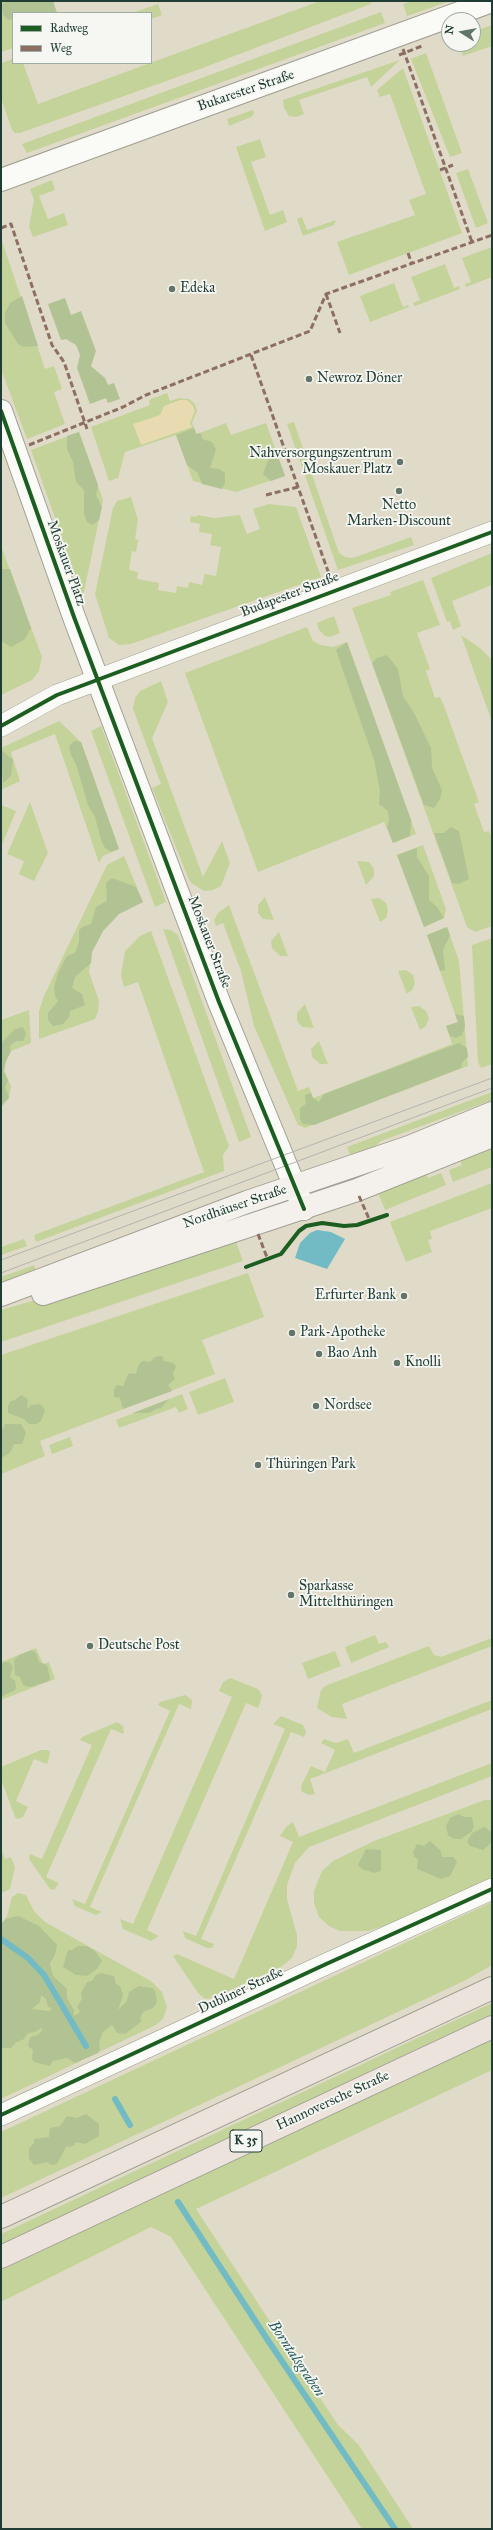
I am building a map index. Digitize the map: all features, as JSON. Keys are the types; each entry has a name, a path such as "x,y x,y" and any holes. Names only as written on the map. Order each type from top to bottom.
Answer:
{"highway":[{"name":"K 35","path":"1,2217 487,1988"},
{"name":"Hannoversche Straße","path":"1,2257 492,2027"}],"main road":[{"name":"Nordhäuser Straße","path":"1,1295 166,1232 409,1146 492,1113"},
{"name":"Nordhäuser Straße","path":"1,1304 40,1295 304,1209 399,1174 492,1136"}],"street":[{"name":"Bukarester Straße","path":"1,180 492,1"},
{"name":"Moskauer Platz","path":"1,411 98,681"},
{"name":"Budapester Straße","path":"1,726 57,695 98,681 335,590 492,532"},
{"name":"Moskauer Straße","path":"98,681 219,1002 304,1209"},
{"name":"Dubliner Straße","path":"1,2115 324,1965 492,1889"}],"green space":[{"path":"1,1 53,1 57,12 12,12 12,48 1,52"},
{"path":"4,1 53,1 57,12 12,12 12,19 8,20 3,15 2,5"},
{"path":"320,1 370,1 371,4 200,69 20,133 15,133 12,130 1,98 1,63 12,59 12,64 23,64 38,104 148,64 152,64 152,62"},
{"path":"413,1 450,1 407,16 403,4"},
{"path":"158,4 162,15 152,19 152,12 135,12"},
{"path":"381,12 385,23 27,153 22,144"},
{"path":"492,25 492,46 481,50 481,29"},
{"path":"462,52 475,52 463,56"},
{"path":"426,53 462,153 450,157 411,59"},
{"path":"400,60 371,87 367,77 299,100 304,114 296,117 289,116 284,108 283,100"},
{"path":"403,68 462,233 349,275 337,242 415,215 409,200 426,194 390,94 380,97 377,90"},
{"path":"253,110 254,114 251,117 229,126 227,119"},
{"path":"260,139 266,157 251,162 270,215 283,210 287,222 265,231 236,147"},
{"path":"468,169 488,223 476,228 456,173"},
{"path":"52,180 55,190 39,196 48,219 64,213 68,225 33,237 29,227 34,200 30,189"},
{"path":"302,217 307,230 336,220 334,225 303,236 297,219"},
{"path":"1,238 45,369 54,366 62,389 54,392 65,424 27,439 1,369"},
{"path":"492,247 492,277 466,287 465,284 471,282 462,258"},
{"path":"445,264 454,288 459,286 460,289 415,306 413,303 420,300 411,277"},
{"path":"394,283 403,307 408,305 409,307 370,322 360,296"},
{"path":"22,296 38,346 24,347 18,344 5,323 5,313 10,303"},
{"path":"65,298 71,315 81,311 96,351 91,366 105,378 108,385 114,383 120,399 108,403 106,398 90,404 77,368 80,355 76,345 66,339 61,340 48,304"},
{"path":"167,393 170,401 179,398 189,399 195,404 197,411 192,423 197,434 226,423 231,435 266,423 285,476 236,492 193,481 176,435 125,452 118,478 109,481 91,427 150,405 149,400"},
{"path":"294,422 339,553 345,557 353,558 411,537 414,545 338,570 287,424"},
{"path":"194,428 196,434 201,433 202,439 212,442 216,449 210,468 219,469 225,473 225,482 222,489 202,484 198,473 187,465 176,435"},
{"path":"79,432 103,500 83,597 31,450"},
{"path":"79,432 98,485 96,495 102,507 99,520 92,525 87,522 84,514 84,490 76,482 73,462 67,449 67,436"},
{"path":"269,458 279,459 285,476 271,481 263,474"},
{"path":"131,497 138,520 135,539 138,540 136,552 132,551 129,570 138,572 137,579 159,583 158,590 176,593 177,586 188,588 189,582 202,585 205,574 216,576 221,547 210,545 212,534 199,532 200,524 190,522 191,516 197,517 197,515 214,518 240,515 247,534 260,529 253,509 269,504 296,507 321,577 131,644 119,645 109,638 95,594 113,508 117,501"},
{"path":"1,546 42,657 39,671 32,680 1,695"},
{"path":"492,553 492,585 452,601 461,626 453,630 450,621 447,622 431,578"},
{"path":"1,569 10,569 31,628 24,640 11,647 1,641"},
{"path":"423,580 440,625 417,633 430,669 426,671 435,698 440,697 444,706 479,802 474,804 484,832 489,831 492,839 492,926 475,932 467,927 352,608 391,595 390,592"},
{"path":"334,616 340,633 330,637 325,636 319,630 317,623"},
{"path":"307,627 313,641 321,645 333,647 347,642 416,834 393,843 384,822 258,872 185,673"},
{"path":"461,635 480,648 492,660 492,722"},
{"path":"347,642 411,820 410,836 393,843 387,827 389,821 388,811 379,804 380,791 374,760 336,650"},
{"path":"387,655 398,669 403,696 414,713 431,748 432,768 442,790 440,799 434,808 424,805 372,663 377,658"},
{"path":"161,681 168,702 152,738 203,877 222,841 230,863 221,886 213,890 204,891 190,882 152,788 161,784 133,709 135,698 140,691"},
{"path":"59,721 81,742 119,849 103,856 99,863 55,734 11,752 20,781 1,790 1,748"},
{"path":"101,726 166,902 155,907 91,731"},
{"path":"74,741 81,742 119,849 111,852 105,848 101,840 95,817 88,805 76,764 71,755 69,746"},
{"path":"1,750 13,760 11,776 3,783"},
{"path":"30,802 48,853 34,881 19,874 24,861 7,854"},
{"path":"1,805 16,811 1,847"},
{"path":"451,827 459,831 469,879 458,884 452,883 434,833 444,833"},
{"path":"423,845 446,909 444,918 424,927 397,855"},
{"path":"417,848 417,857 429,876 429,900 437,907 444,918 424,927 397,855"},
{"path":"124,856 143,902 119,914 103,931 92,952 89,972 99,1001 98,1012 95,1019 39,1039 39,1011 44,996 107,865"},
{"path":"357,861 369,862 374,869 374,876 366,885"},
{"path":"112,878 136,887 143,902 119,914 103,931 92,952 91,963 75,977 72,988 82,994 85,1005 70,1011 69,1017 63,1024 53,1026 48,1020 48,1013 58,1001 55,996 54,987 58,973 67,956 75,953 79,942 79,931 82,927 91,924 96,907 107,901 106,883"},
{"path":"265,897 274,920 263,919 258,913 258,905"},
{"path":"379,898 386,903 388,910 386,918 380,922 371,899"},
{"path":"229,905 298,1091 309,1087 313,1098 452,1044 446,1026 458,1022 427,935 447,927 459,961 468,1066 305,1128 298,1125 254,1026 241,971 223,923 216,926 214,920 218,913"},
{"path":"447,927 450,935 443,950 445,970 440,971 427,935"},
{"path":"163,929 171,930 178,935 251,1137 239,1142"},
{"path":"151,931 229,1146 223,1155 224,1171 36,1242 34,1235 204,1172 138,982 124,987 121,975 125,951 140,936"},
{"path":"279,932 288,956 280,956 272,948 271,941"},
{"path":"492,938 492,1064 481,1068 478,1062 472,945"},
{"path":"406,970 413,975 415,982 413,989 407,994 398,971"},
{"path":"305,1004 314,1028 302,1027 297,1021 297,1013"},
{"path":"419,1006 426,1011 429,1018 426,1026 420,1030 411,1007"},
{"path":"29,1010 31,1043 11,1051 6,1061 4,1071 11,1086 9,1098 1,1108 1,1020"},
{"path":"455,1014 464,1016 465,1027 462,1035 456,1038 450,1036 446,1026 458,1022"},
{"path":"23,1027 26,1034 23,1041 16,1041 10,1046 11,1051 6,1061 4,1071 8,1080 5,1087 9,1098 1,1105 1,1043 15,1029"},
{"path":"319,1041 328,1064 320,1064 312,1057 311,1049"},
{"path":"459,1043 467,1048 468,1057 462,1062 461,1068 314,1125 303,1124 300,1119 300,1108 306,1104 305,1095 311,1093 313,1098 319,1102 324,1094"},
{"path":"492,1092 492,1100 381,1141 370,1151 351,1157 347,1147"},
{"path":"492,1142 492,1167 453,1182 449,1170 462,1165 459,1157"},
{"path":"425,1170 428,1178 441,1173 446,1185 385,1210 377,1190"},
{"path":"492,1183 492,1208 430,1231 432,1239 428,1240 432,1252 406,1262 390,1222"},
{"path":"24,1239 27,1246 1,1255 1,1247"},
{"path":"236,1242 243,1261 1,1342 1,1310"},
{"path":"34,1265 37,1274 1,1287 1,1277"},
{"path":"248,1273 264,1317 202,1340 215,1374 40,1441 45,1456 1,1474 1,1355"},
{"path":"162,1356 164,1361 174,1363 176,1367 173,1373 175,1379 168,1385 172,1391 123,1409 120,1398 114,1397 114,1389 117,1385 123,1386 129,1373 136,1374 139,1364 143,1361 150,1362 155,1357"},
{"path":"225,1378 234,1402 198,1415 189,1392"},
{"path":"182,1394 188,1409 179,1413 176,1407 119,1428 116,1420"},
{"path":"21,1395 28,1399 27,1409 31,1405 40,1404 45,1410 41,1421 36,1424 29,1424 24,1419 8,1413 8,1406 11,1401 15,1400"},
{"path":"169,1399 161,1408 149,1413 133,1413"},
{"path":"5,1424 21,1424 26,1433 22,1444 14,1444 10,1453 1,1458 1,1433"},
{"path":"70,1437 73,1446 52,1454 49,1445"},
{"path":"375,1635 379,1644 386,1642 389,1647 351,1663 345,1647"},
{"path":"492,1638 492,1646 342,1704 347,1719 332,1717 317,1708 321,1690 325,1686 429,1646 434,1655 441,1657"},
{"path":"36,1648 43,1664 49,1662 55,1679 1,1700 1,1662"},
{"path":"32,1650 37,1654 39,1662 47,1665 50,1678 49,1681 30,1687 23,1685 20,1677 15,1675 14,1660 19,1655"},
{"path":"335,1651 341,1666 308,1679 302,1663"},
{"path":"9,1662 13,1667 10,1677 15,1681 16,1687 15,1690 1,1697 1,1664"},
{"path":"230,1678 258,1689 262,1695 261,1700 258,1708 246,1703 147,1930 159,1936 151,1941 123,1929 120,1919 133,1924 232,1697 219,1691 223,1682"},
{"path":"185,1695 192,1700 191,1709 179,1704 90,1907 102,1912 96,1915 75,1906 72,1899 85,1904 170,1711 158,1705 160,1702"},
{"path":"492,1700 492,1709 310,1779 315,1794 310,1795 302,1792 301,1786 311,1766 325,1772 335,1750 321,1743 324,1739 336,1743 348,1739 354,1753"},
{"path":"281,1716 303,1725 306,1732 304,1737 291,1732 201,1939 214,1944 212,1948 207,1948 185,1938 183,1931 196,1936 285,1729 273,1724"},
{"path":"117,1722 123,1726 124,1734 111,1729 46,1877 59,1883 54,1890 50,1889 29,1859 30,1854 42,1859 92,1745 80,1740 82,1737"},
{"path":"41,1750 48,1750 50,1752 47,1764 34,1759 16,1801 28,1807 23,1817 17,1819 1,1779 1,1767"},
{"path":"492,1763 492,1776 309,1847 295,1863 287,1885 287,1899 297,1935 297,1946 292,1958 281,1967 213,1998 205,1999 198,1993 173,1956 177,1954 234,1979 293,1842 280,1836 286,1827 293,1822 299,1837"},
{"path":"485,1800 492,1800 492,1878 396,1922 368,1931 340,1931 329,1926 319,1917 314,1903 314,1891 322,1871 333,1861 374,1841"},
{"path":"459,1814 464,1817 472,1817 474,1827 471,1832 461,1839 454,1839 448,1835 446,1826 450,1818"},
{"path":"485,1827 491,1832 492,1842 483,1850 470,1846 467,1842 472,1833"},
{"path":"430,1841 441,1851 442,1857 453,1857 457,1862 450,1876 441,1879 417,1869 418,1859 414,1857 413,1852 417,1844 424,1846"},
{"path":"1,1849 5,1859 11,1857 15,1867 10,1889 4,1892 1,1892"},
{"path":"366,1849 381,1850 381,1871 374,1873 362,1869 358,1865"},
{"path":"18,1893 26,1895 34,1911 45,1922 151,1981 162,1992 167,2007 163,2019 156,2025 1,2099 1,1924 7,1916 12,1897"},
{"path":"492,1902 492,1965 466,1980 1,2198 1,2132"},
{"path":"18,1916 39,1926 57,1945 55,1955 50,1963 51,1969 53,1976 67,1989 67,1998 74,2010 74,2016 80,2012 77,2007 82,1999 81,1993 87,1982 92,1981 96,1975 101,1973 114,1976 116,1984 120,1986 123,1995 118,2010 127,2001 129,1992 139,1986 152,1988 155,1991 157,2002 153,2008 143,2012 140,2018 142,2021 125,2034 117,2033 112,2025 103,2032 99,2042 100,2050 98,2053 75,2063 67,2058 53,2061 50,2066 34,2062 32,2059 33,2050 28,2046 29,2040 31,2037 38,2035 43,2029 41,2028 35,2032 28,2033 24,2039 15,2043 11,2048 1,2048 1,1924 6,1919","holes":["41,1995 46,1999 48,2007 52,2008 50,2011 32,2009 40,2002"]},
{"path":"78,1946 87,1946 95,1951 102,1961 97,1969 87,1976 76,1975 63,1967 68,1950 72,1950"},
{"path":"492,2003 492,2014 1,2245 1,2234"},
{"path":"492,2038 492,2070 196,2209 338,2425 358,2444 413,2529 362,2529 171,2237 151,2227 1,2302 1,2270"},
{"path":"86,2114 99,2124 99,2136 85,2144 76,2142 73,2146 66,2147 57,2164 51,2165 48,2162 34,2165 29,2158 29,2149 34,2143 34,2139 49,2137 50,2128 60,2126 67,2116 77,2118"}],"sand":[{"path":"180,400 187,400 193,406 195,411 190,423 192,427 141,445 133,424 160,415 164,406"}],"water":[{"path":"317,1230 331,1232 345,1239 327,1269 295,1258 300,1243 310,1233"}],"waterway":[{"name":"Borntalsgraben","path":"1,1939 28,1958 44,1975 86,2046"},
{"name":"Borntalsgraben","path":"115,2099 130,2125"},
{"name":"Borntalsgraben","path":"178,2202 267,2339 395,2529"}],"tram line":[{"path":"1,1260 492,1078"},
{"path":"1,1273 492,1088"}],"marked path":[{"path":"399,55 422,46"},
{"path":"403,49 472,242"},
{"path":"440,170 453,165"},
{"path":"1,228 11,224 52,345 64,362 87,429"},
{"path":"29,445 123,407 146,395 310,331 326,294 492,235"},
{"path":"408,253 412,264"},
{"path":"326,294 340,333"},
{"path":"251,355 329,574"},
{"path":"266,495 298,487"},
{"path":"359,1196 370,1221"},
{"path":"258,1234 268,1260"}],"cycle path":[{"path":"1,411 74,617 219,1002 304,1209"},
{"path":"1,726 57,695 492,532"},
{"path":"246,1267 281,1254 299,1231 306,1226 322,1223 344,1226 357,1225 387,1215"},
{"path":"1,2115 324,1965 492,1889"}],"place":[{"name":"Edeka","path":"172,289"},
{"name":"Newroz Döner","path":"309,379"},
{"name":"Nahversorgungszentrum Moskauer Platz","path":"400,462"},
{"name":"Netto Marken-Discount","path":"399,491"},
{"name":"Erfurter Bank","path":"404,1296"},
{"name":"Park-Apotheke","path":"292,1333"},
{"name":"Bao Anh","path":"319,1354"},
{"name":"Knolli","path":"397,1363"},
{"name":"Nordsee","path":"316,1406"},
{"name":"Thüringen Park","path":"258,1465"},
{"name":"Sparkasse Mittelthüringen","path":"291,1595"},
{"name":"Deutsche Post","path":"90,1646"}]}
